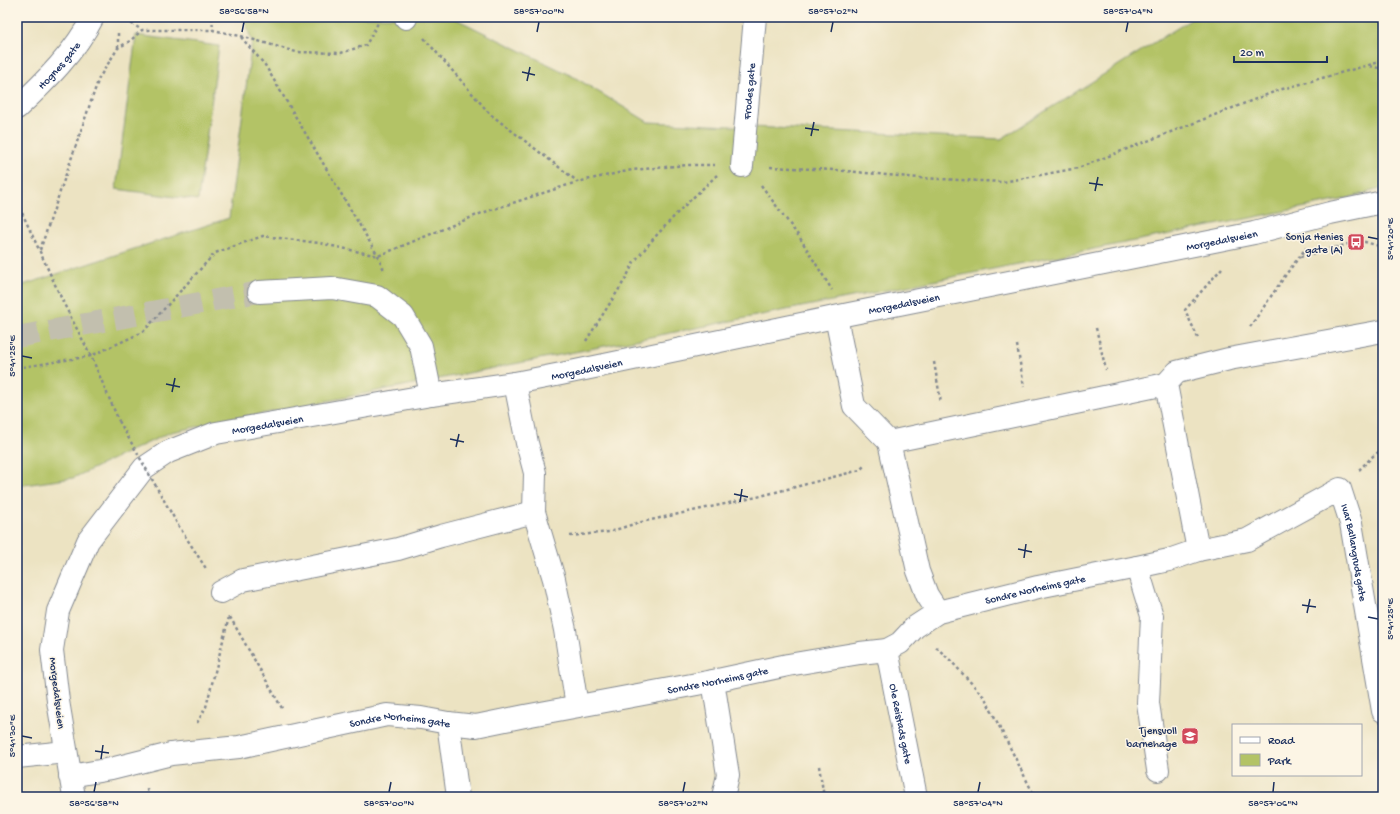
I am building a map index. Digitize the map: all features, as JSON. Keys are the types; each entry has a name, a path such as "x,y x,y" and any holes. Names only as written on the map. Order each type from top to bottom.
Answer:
{"street":[{"name":"Hognes gate","path":"17,108 42,85 76,45 92,17"},
{"name":"Frodes gate","path":"735,165 755,17"},
{"name":"Morgedalsveien","path":"74,797 58,701 52,650 58,611 88,541 144,468 168,452 216,433 431,395 515,383 561,374 843,315 1254,233 1330,213 1383,202"},
{"path":"259,292 332,288 377,296 403,316 421,346 431,395"},
{"path":"843,315 854,406 889,442 918,571 927,595 938,612"},
{"path":"889,442 1166,384 1177,372 1229,359 1383,330"},
{"path":"515,383 527,443 535,473 534,512 554,579 565,630 577,706"},
{"path":"1166,384 1198,550"},
{"name":"Sondre Norheims gate","path":"70,776 111,769 171,754 238,747 387,715 476,726 713,681 788,665 860,652 887,650 900,643 914,627 938,612 1038,587 1169,560 1198,550 1247,540 1340,489"},
{"name":"Ivar Ballangruds gate","path":"1340,489 1352,523 1383,711"},
{"path":"222,592 243,580 398,550 441,536 534,512"},
{"path":"1137,567 1152,616 1148,703 1158,770"},
{"name":"Ole Reistads gate","path":"887,650 916,797"},
{"path":"713,681 728,775 723,797"},
{"path":"448,723 458,797"},
{"path":"17,757 66,752"}],"path":[{"path":"121,17 142,30 214,30 296,52 340,53 366,45 381,17"},
{"path":"212,17 214,30"},
{"path":"406,18 490,114 578,182"},
{"path":"40,250 99,78 118,48 130,42 142,30"},
{"path":"240,36 265,65 378,256"},
{"path":"17,368 91,356 143,332 215,253 263,236 320,243 378,256 482,213 578,182 632,170 688,165 735,165 835,170 918,178 1003,182 1078,168 1279,90 1383,61"},
{"path":"1369,65 1383,69"},
{"path":"735,165 764,188 800,238 838,299 843,315"},
{"path":"561,374 586,341 626,278 634,262 682,208 735,165"},
{"path":"17,202 64,304 91,356 119,421 178,525 222,592"},
{"path":"1223,267 1185,310 1199,339 1229,359 1287,273 1300,257 1356,242 1365,242 1383,247"},
{"path":"1096,328 1112,396"},
{"path":"1017,345 1028,413"},
{"path":"934,362 945,431"},
{"path":"542,539 609,532 637,522 757,497 860,470 889,442"},
{"path":"1340,489 1373,456 1383,449"},
{"path":"171,754 190,736 206,707 221,652 229,615 296,734"},
{"path":"914,627 951,661 985,698 1035,797"},
{"path":"819,766 824,797"}],"green space":[{"path":"243,17 452,17 574,77 648,122 1001,139 1195,17 1383,17 1383,188 1341,200 171,432 73,478 17,486 17,287 229,218 252,41"},
{"path":"136,35 219,46 198,200 116,189"}],"tunnel":[{"path":"17,337 259,292"}],"place":[{"name":"Sonja Henies gate (A)","path":"1356,242"},
{"name":"Tjensvoll barnehage","path":"1190,736"}]}
